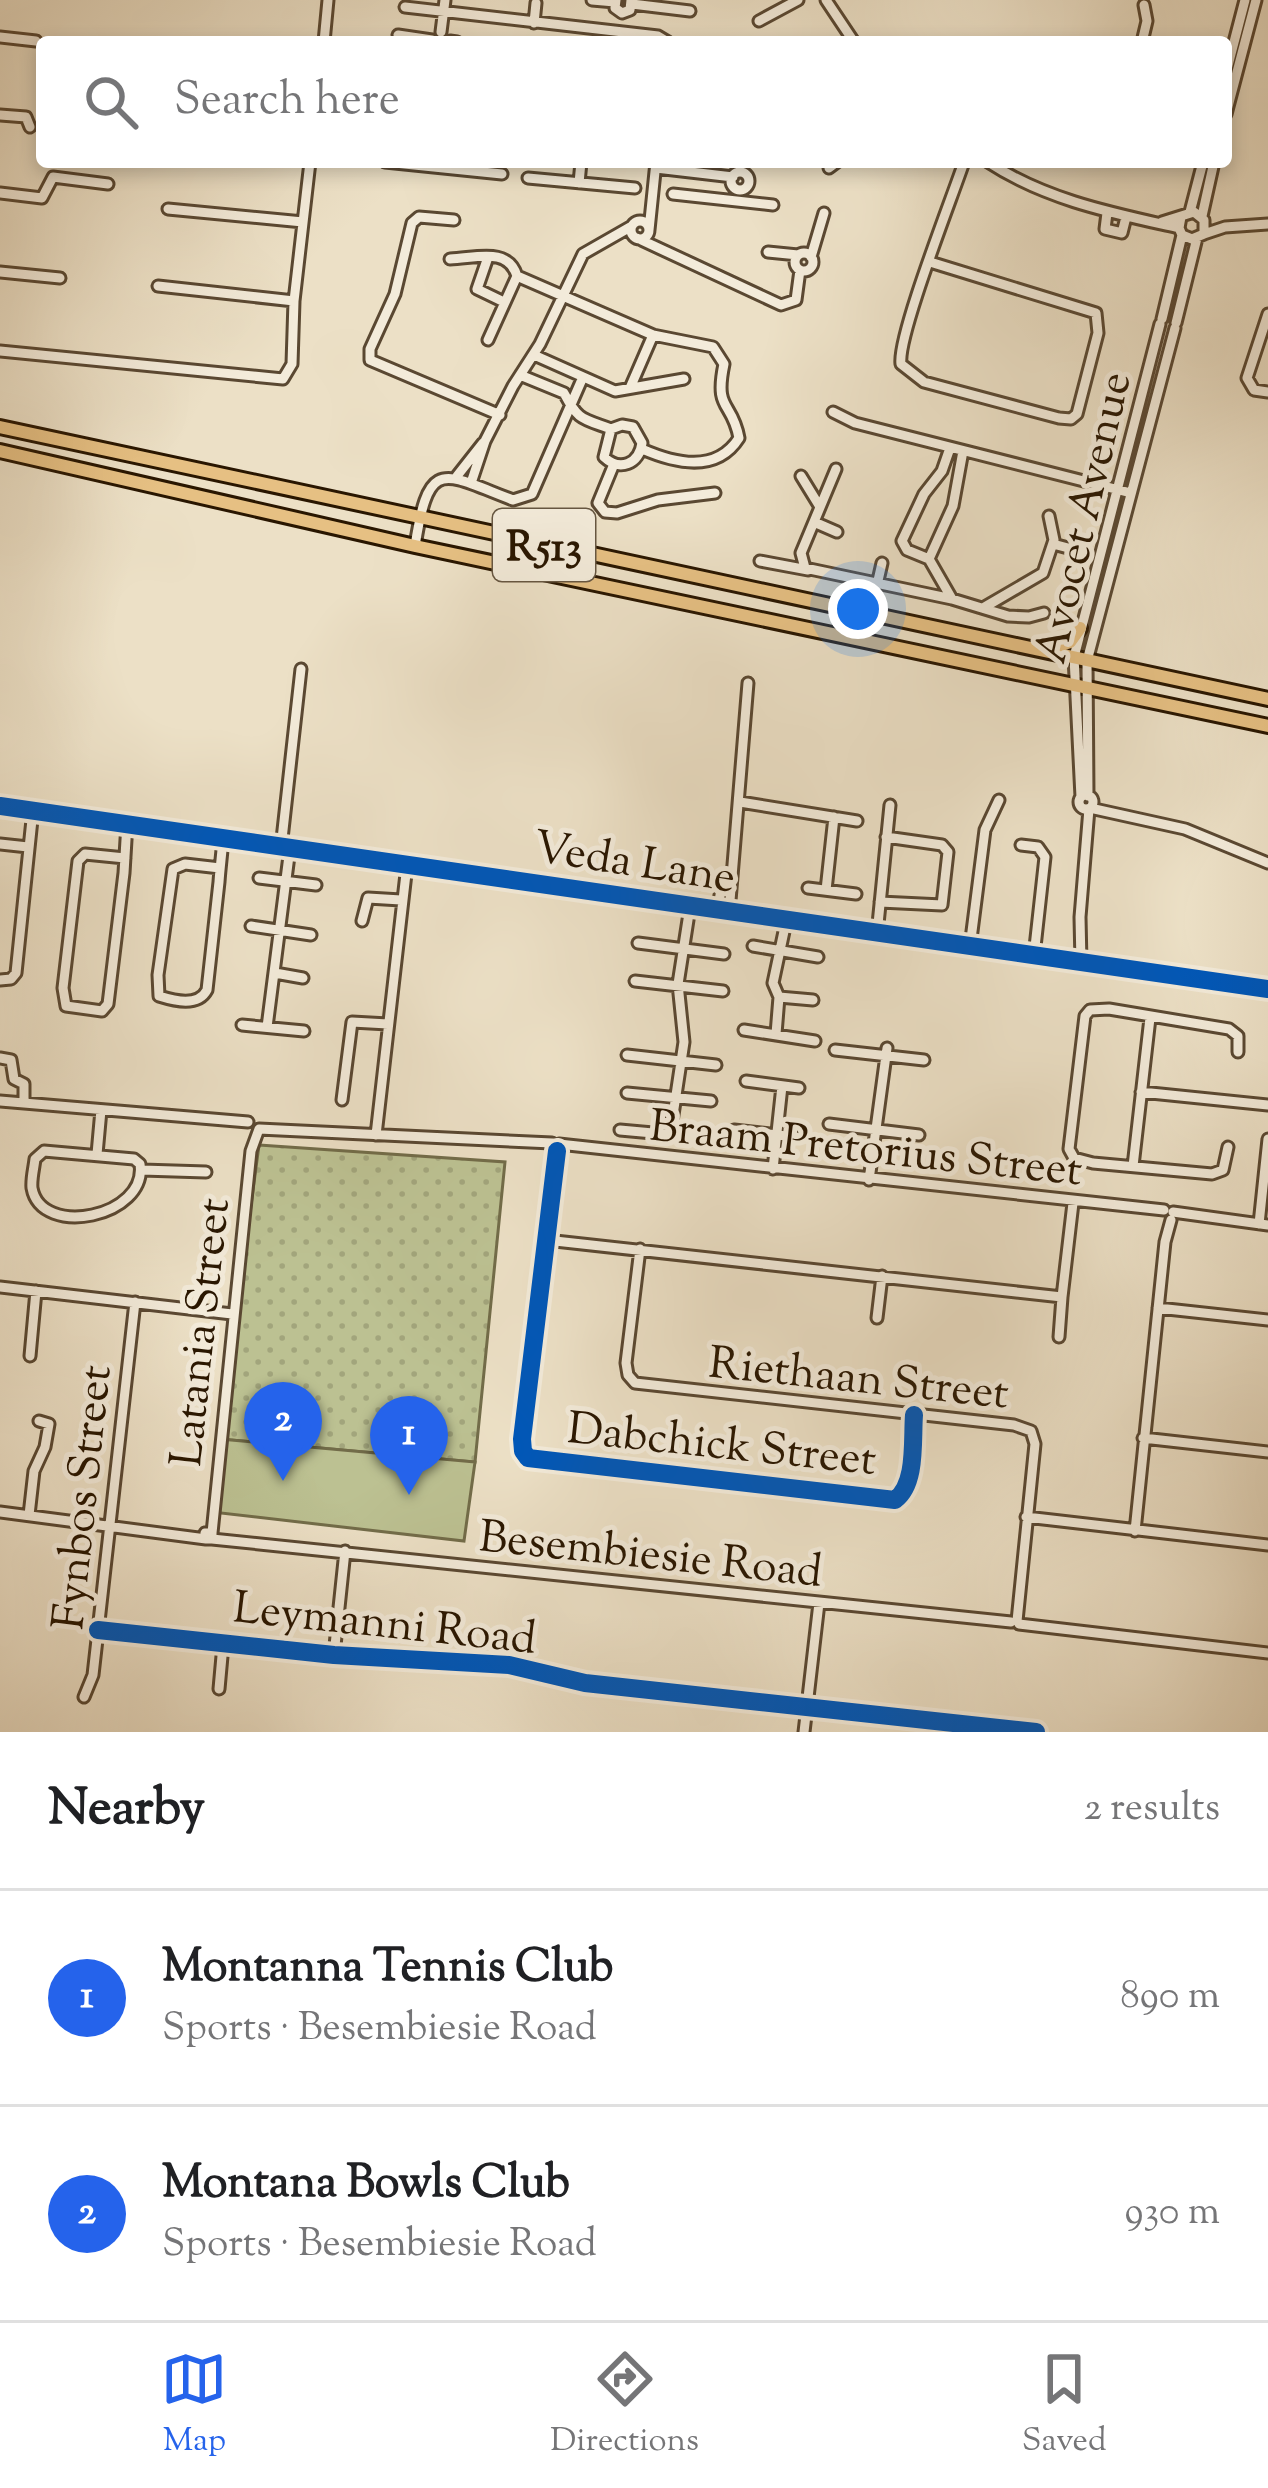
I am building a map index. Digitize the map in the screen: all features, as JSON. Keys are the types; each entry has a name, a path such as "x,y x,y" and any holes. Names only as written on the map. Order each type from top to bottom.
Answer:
{"main road":[{"name":"R513","path":"0,428 1268,699"},
{"name":"R513","path":"0,451 415,546 1268,726"},
{"path":"1033,650 1065,645 1079,628"}],"street":[{"path":"325,36 328,0"},
{"path":"436,36 445,0"},
{"path":"592,0 690,10"},
{"path":"759,21 798,0"},
{"path":"826,0 850,36"},
{"path":"1232,50 1245,0"},
{"path":"1232,91 1256,0"},
{"path":"534,22 536,1"},
{"path":"1143,36 1144,5"},
{"path":"619,36 628,6"},
{"path":"405,7 613,36"},
{"path":"398,35 410,36"},
{"path":"0,37 35,40"},
{"path":"0,115 26,117 30,127"},
{"path":"0,351 284,380 292,364 309,168"},
{"path":"462,168 502,174"},
{"path":"579,183 580,168"},
{"path":"640,231 651,212 656,168"},
{"path":"705,168 738,170 749,182 739,196"},
{"path":"930,262 1096,314 1099,333 1081,409 1066,419 1030,411 924,382 901,364 901,347 962,168"},
{"path":"999,168 1034,187 1126,217 1225,227 1268,224"},
{"name":"Avocet Avenue","path":"1081,963 1087,805 1079,628 1202,168"},
{"name":"Avocet Avenue","path":"1190,221 1212,168"},
{"path":"0,193 42,198 52,177 108,184"},
{"path":"528,178 635,188"},
{"path":"673,194 739,196 773,205"},
{"path":"168,209 303,222"},
{"path":"800,270 810,268 824,213"},
{"path":"1107,213 1105,229 1118,234 1126,217"},
{"path":"454,220 419,217 412,223 395,294 370,349 370,360 500,415"},
{"path":"1190,221 1201,236 1225,227"},
{"name":"Avocet Avenue","path":"1080,659 1201,236 1190,221"},
{"path":"471,483 485,441 584,254 619,232 640,231"},
{"path":"640,231 650,247 781,305 796,300 798,255"},
{"path":"768,252 811,257"},
{"path":"450,259 509,259 517,276 653,335 707,344 719,355 724,367 718,395 739,438 726,453 687,464 642,449"},
{"path":"487,260 477,289 504,302"},
{"path":"0,272 60,278"},
{"path":"488,340 517,276"},
{"path":"158,286 294,301"},
{"path":"1268,314 1247,378 1254,390 1268,392"},
{"path":"630,388 653,335"},
{"path":"534,355 615,391 684,379"},
{"path":"520,375 564,393 578,416 611,430"},
{"path":"415,546 431,485 446,476 458,476 513,500 528,498 583,377"},
{"path":"833,412 854,423 1131,493"},
{"path":"622,425 633,428 640,437 642,449 630,464 614,464 603,454 611,430 622,425"},
{"path":"458,476 485,441"},
{"path":"950,448 902,541 907,550 929,559 952,599"},
{"path":"929,559 953,506 963,451"},
{"path":"614,464 598,503 605,512 716,493"},
{"path":"811,571 800,559 836,470"},
{"path":"801,476 820,507"},
{"path":"983,608 1039,578 1053,544 1049,516"},
{"path":"814,522 837,532"},
{"path":"1053,544 1087,553"},
{"path":"760,560 952,599 1018,618 1044,613"},
{"path":"877,585 882,563"},
{"path":"932,595 942,578"},
{"path":"267,1027 286,881 301,669"},
{"path":"723,912 723,881 730,871 740,802 748,683"},
{"path":"970,947 985,830 999,800"},
{"path":"740,802 857,821"},
{"path":"877,934 890,805"},
{"path":"1087,805 1185,829 1268,863"},
{"name":"Veda Lane","path":"0,806 1265,990"},
{"path":"0,980 16,973 33,810"},
{"path":"826,890 834,818"},
{"path":"125,858 86,854 78,861 63,988 66,1006 94,1011 106,1007 125,858 127,823"},
{"path":"880,902 940,907 945,886 945,846 886,837"},
{"path":"220,868 185,864 173,869 159,996 198,1001 206,995 220,868 223,838"},
{"path":"0,844 28,847"},
{"path":"1021,845 1042,849 1045,861 1034,956"},
{"path":"376,1135 406,865"},
{"path":"259,878 316,885"},
{"path":"808,888 856,894"},
{"path":"362,921 368,898 401,900"},
{"path":"670,1136 684,1036 678,984 690,907"},
{"path":"776,1034 779,997 773,983 786,922"},
{"path":"251,926 311,934"},
{"path":"638,943 724,954"},
{"path":"753,946 818,957"},
{"path":"275,973 303,978"},
{"path":"635,981 723,991"},
{"path":"779,997 813,1000"},
{"path":"1228,1148 1225,1166 1217,1173 1078,1161 1069,1146 1088,1012 1109,1009 1234,1031 1238,1052"},
{"path":"1133,1166 1150,1018"},
{"path":"342,1100 352,1022 388,1024"},
{"path":"242,1024 304,1031"},
{"path":"744,1030 815,1041"},
{"path":"836,1050 887,1052 924,1060"},
{"path":"869,1180 887,1052"},
{"path":"627,1055 716,1065"},
{"path":"0,1058 10,1060 14,1079 24,1084 24,1100"},
{"path":"746,1081 799,1088"},
{"path":"773,1169 782,1086"},
{"path":"1141,1092 1268,1105"},
{"path":"627,1093 711,1101"},
{"name":"Braam Pretorius Street","path":"0,1101 253,1128 575,1147 1263,1225"},
{"path":"97,1154 101,1110"},
{"path":"829,1124 919,1135"},
{"name":"Latania Street","path":"207,1535 253,1128"},
{"path":"620,1130 708,1138"},
{"path":"734,1130 796,1137"},
{"path":"1263,1225 1268,1139"},
{"name":"Dabchick Street","path":"555,1148 522,1439 528,1458 895,1500 908,1482 914,1414"},
{"path":"44,1151 134,1159 142,1170 124,1199 100,1214 84,1217 42,1206 32,1185 38,1155 44,1151"},
{"path":"142,1170 206,1172"},
{"path":"1059,1337 1073,1203"},
{"path":"1135,1531 1170,1216"},
{"path":"546,1240 1062,1297"},
{"name":"Riethaan Street","path":"640,1250 626,1363 635,1383 1014,1425 1030,1431 1034,1444 1015,1622"},
{"path":"877,1318 882,1276"},
{"path":"0,1287 232,1314"},
{"path":"30,1356 36,1291"},
{"name":"Fynbos Street","path":"84,1696 93,1675 135,1302"},
{"path":"1158,1308 1268,1320"},
{"path":"29,1515 34,1471 49,1432 49,1424 39,1421"},
{"path":"1142,1438 1268,1452"},
{"name":"Besembiesie Road","path":"0,1512 1268,1653"},
{"path":"1026,1517 1268,1545"},
{"path":"334,1655 345,1550"},
{"path":"804,1732 819,1604"},
{"name":"Leymanni Road","path":"98,1630 334,1655 501,1664 585,1683 1036,1732"},
{"path":"219,1689 223,1645"}],"green space":[{"path":"259,1145 505,1162 475,1462 220,1439"},
{"path":"220,1439 475,1462 464,1541 212,1512"}],"cycle path":[{"path":"0,806 1268,989"},
{"path":"557,1151 522,1439 528,1458 895,1500 910,1473 914,1415"},
{"path":"98,1630 334,1655 509,1665 585,1683 1036,1732"}],"place":[{"name":"Montana Bowls Club","path":"283,1481"},
{"name":"Montanna Tennis Club","path":"409,1495"}]}
